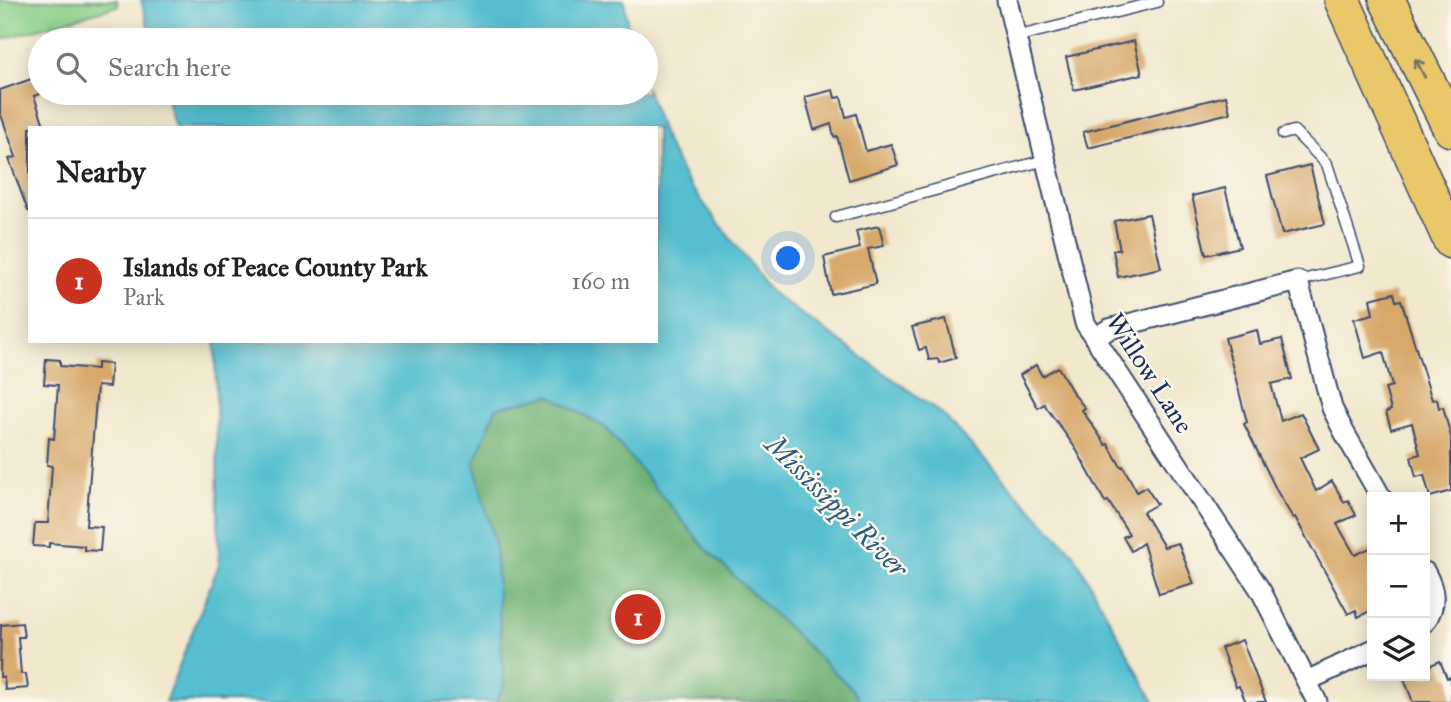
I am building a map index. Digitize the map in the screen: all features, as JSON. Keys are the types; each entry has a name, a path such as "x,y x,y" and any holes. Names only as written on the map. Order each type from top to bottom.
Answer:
{"highway":[{"path":"1331,0 1411,153"},
{"path":"1342,0 1451,241"},
{"path":"1387,0 1451,129"}],"street":[{"name":"Willow Lane","path":"1007,0 1081,312 1261,591 1317,702"},
{"path":"1096,338 1109,329 1298,281 1332,408 1378,492"},
{"path":"1430,583 1435,594 1430,614"},
{"path":"1307,681 1367,652"}],"lane":[{"path":"1015,37 1157,2"},
{"path":"1283,134 1294,131 1327,164 1360,265 1298,281"},
{"path":"836,217 1045,160"}],"green space":[{"path":"0,0 117,0 118,6 42,28 28,28 28,32 0,40"},
{"path":"550,395 606,428 705,548 853,690 861,702 495,702 504,686 474,463 496,408"}],"water":[{"path":"141,0 624,0 628,28 149,28"},
{"name":"Mississippi River","path":"168,105 653,105 666,142 686,180 772,293 941,413 1074,554 1154,702 861,702 853,690 705,548 606,428 550,395 496,408 474,463 495,545 504,686 495,702 165,702 219,564 215,343 658,343 658,126 174,126"}],"building":[{"path":"1134,41 1142,74 1074,90 1066,57"},
{"path":"28,80 28,105 37,105 44,126 28,126 28,211 9,159 16,157 0,112 0,90"},
{"path":"833,90 835,98 841,97 846,117 856,114 866,151 891,144 898,165 849,180 831,124 814,130 805,97"},
{"path":"1226,96 1230,113 1088,148 1083,132"},
{"path":"1310,165 1325,224 1282,234 1267,176"},
{"path":"1225,188 1240,247 1206,255 1192,196"},
{"path":"1149,214 1161,268 1118,277 1113,250 1120,250 1114,221"},
{"path":"879,226 884,246 868,249 876,284 831,294 824,257 860,248 856,231"},
{"path":"1394,293 1396,301 1401,300 1432,400 1437,399 1439,408 1443,407 1451,437 1451,491 1430,497 1424,475 1416,477 1411,457 1420,454 1412,423 1391,429 1386,412 1391,410 1385,388 1392,386 1383,352 1365,358 1354,319 1373,314 1370,299"},
{"path":"946,319 956,358 939,363 938,359 929,360 926,348 919,350 912,327"},
{"path":"1257,330 1260,344 1282,339 1292,379 1271,384 1281,421 1301,413 1319,449 1300,458 1316,491 1332,481 1344,502 1348,500 1356,515 1337,524 1355,555 1367,549 1367,612 1358,617 1356,610 1348,614 1295,517 1293,518 1278,493 1244,424 1247,422 1225,338"},
{"path":"46,359 60,360 60,366 97,369 97,363 111,364 109,387 97,386 86,526 102,527 100,551 84,550 84,546 49,543 49,547 33,546 35,523 48,523 52,466 47,465 49,438 54,439 58,385 44,384"},
{"path":"1036,365 1042,376 1058,367 1085,408 1082,410 1106,445 1108,444 1121,467 1123,466 1137,492 1146,487 1157,504 1143,512 1164,547 1178,543 1194,584 1159,594 1143,543 1131,551 1123,537 1129,534 1108,501 1105,502 1076,449 1044,404 1038,408 1020,375"},
{"path":"22,623 24,637 18,637 21,674 26,674 28,688 5,690 4,677 0,677 1,625"},
{"path":"1242,640 1266,702 1246,702 1239,686 1236,687 1221,648"},
{"path":"1440,661 1447,678 1451,677 1451,702 1413,702 1405,681 1430,681 1430,665"}],"place":[{"name":"Islands of Peace County Park","path":"638,617"}]}
